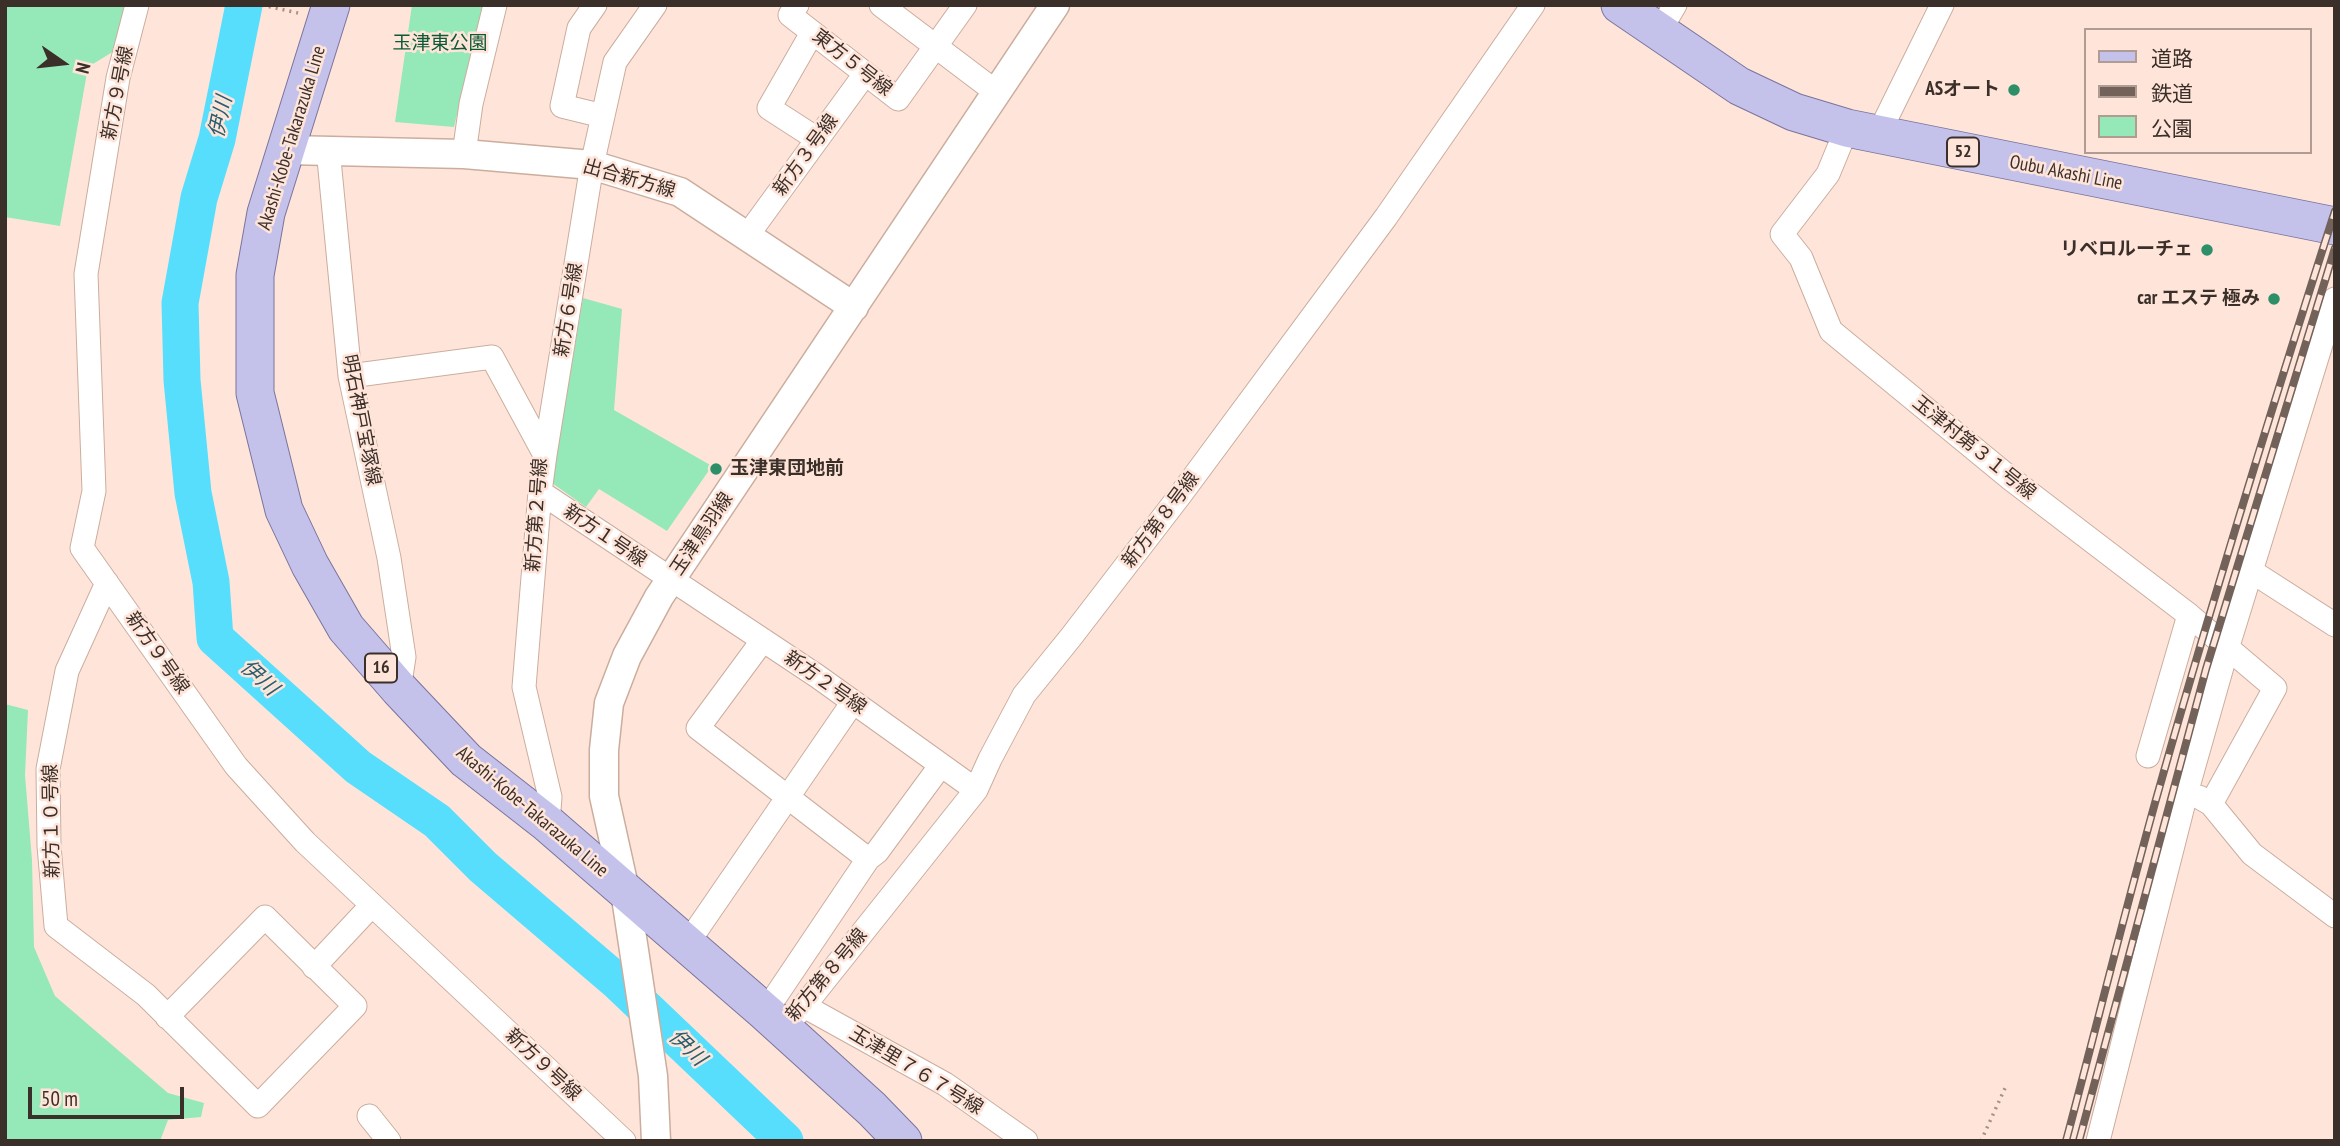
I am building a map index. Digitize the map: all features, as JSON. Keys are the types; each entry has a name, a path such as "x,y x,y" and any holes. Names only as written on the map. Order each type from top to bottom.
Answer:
{"main road":[{"name":"Oubu Akashi Line","path":"1620,5 1667,19 1739,86 1794,112 1863,132 2335,226"},
{"name":"Akashi-Kobe-Takarazuka Line","path":"330,13 267,213 254,275 254,393 284,510 310,565 346,628 466,760 548,824 687,944 784,1015 903,1141"}],"street":[{"name":"新方９号線","path":"136,5 118,78 86,274 94,491 82,548 236,766 305,842 624,1141"},
{"path":"464,154 471,104 495,5"},
{"path":"595,5 579,28 562,106 603,116"},
{"name":"新方６号線","path":"545,455 592,165 615,62 655,5"},
{"name":"東方５号線","path":"797,5 790,15 898,99 965,5"},
{"path":"881,5 996,92"},
{"name":"玉津鳥羽線","path":"656,1141 653,1076 625,891 604,796 604,750 609,703 627,656 671,579 1055,5"},
{"name":"新方第８号線","path":"784,1015 976,790 1024,695 1181,494 1369,239 1533,5"},
{"path":"1863,132 1942,5"},
{"path":"813,33 769,108 817,139"},
{"name":"新方３号線","path":"747,236 865,74"},
{"name":"玉津村第３１号線","path":"1863,132 1782,234 1801,258 1831,331 2011,479 2189,615"},
{"name":"明石神戸宝塚線","path":"328,149 350,376 389,558 404,657 399,689"},
{"name":"出合新方線","path":"287,150 464,154 592,165 680,192 854,307"},
{"path":"2098,1141 2187,790 2227,649 2335,299"},
{"name":"新方第２号線","path":"350,376 492,357 545,455 524,687 550,797 548,824"},
{"name":"新方１号線","path":"540,492 671,579"},
{"path":"2251,571 2335,625"},
{"name":"新方２号線","path":"671,579 853,702 976,790"},
{"name":"新方１０号線","path":"107,583 67,671 48,769 49,846 56,926 146,995 258,1106 355,1006 314,967"},
{"path":"2148,756 2189,615 2275,688 2211,804"},
{"path":"763,640 698,728 868,859"},
{"path":"687,944 853,702"},
{"path":"784,1015 868,859 877,852 941,765"},
{"path":"2187,790 2211,804 2252,854 2335,916"},
{"path":"167,1017 265,917 314,967 372,905"},
{"name":"玉津里７６７号線","path":"784,1015 945,1084 1026,1141"},
{"path":"369,1116 389,1141"}],"path":[{"path":"262,5 330,13"},
{"path":"1982,1141 2006,1086"}],"green space":[{"path":"5,5 129,5 119,48 88,67 60,226 5,217"},
{"name":"玉津東公園","path":"412,5 483,5 454,127 395,122"},
{"path":"583,298 622,309 614,410 712,466 667,531 599,489 586,507 552,483"},
{"path":"5,704 28,710 25,775 32,860 34,947 55,996 168,1093 204,1103 201,1117 168,1120 160,1141 5,1141"}],"waterway":[{"name":"伊川","path":"244,5 217,139 199,198 180,303 182,380 193,493 211,582 215,638 358,767 437,821 483,867 619,983 785,1141"}],"railway":[{"path":"2066,1141 2176,728 2242,506 2335,211"},
{"path":"2079,1141 2206,669 2335,248"}],"place":[{"name":"ASオート","path":"2014,90"},
{"name":"リベロルーチェ","path":"2207,250"},
{"name":"car エステ 極み","path":"2274,299"},
{"name":"玉津東団地前","path":"716,469"}]}
